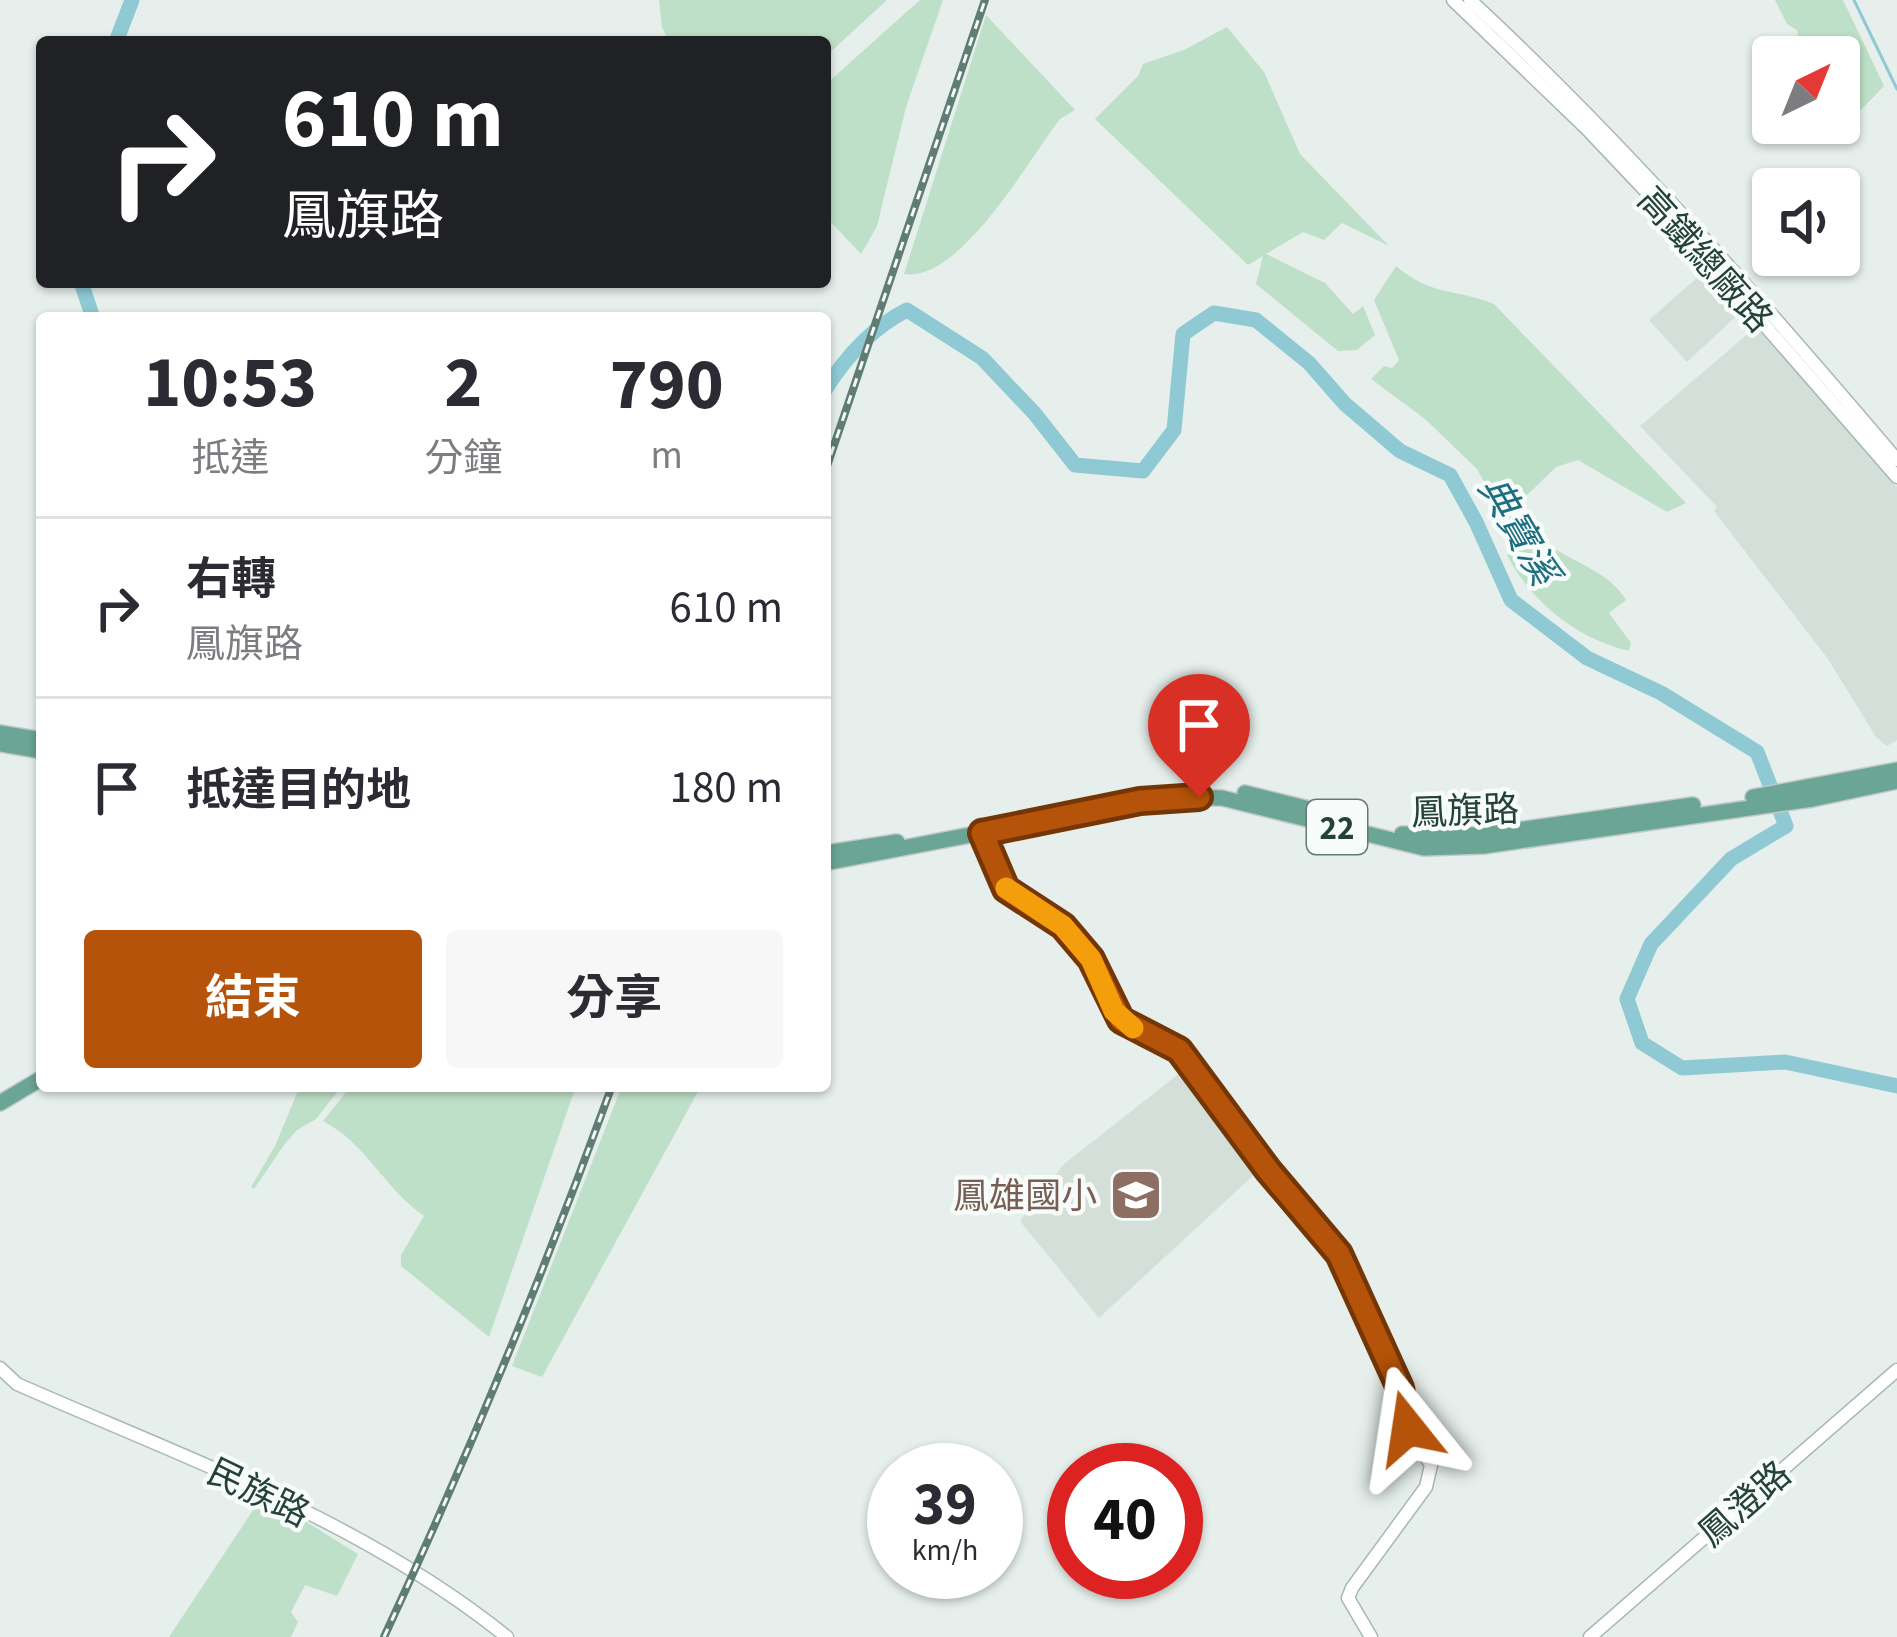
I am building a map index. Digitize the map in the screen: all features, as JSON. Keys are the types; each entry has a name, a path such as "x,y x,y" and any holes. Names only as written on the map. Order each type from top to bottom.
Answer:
{"main road":[{"path":"0,734 36,739"},
{"path":"0,745 36,751"},
{"path":"1892,774 1897,755"},
{"name":"鳳旗路","path":"831,853 1140,801 1199,797 1283,812 1402,844 1442,848 1812,794 1892,774"},
{"name":"鳳旗路","path":"831,862 981,829"},
{"path":"0,1103 36,1082"}],"street":[{"name":"高鐵總廠路","path":"1454,0 1673,220 1897,477"},
{"name":"高鐵總廠路","path":"1470,0 1681,211 1897,460"},
{"path":"981,829 1006,889 1063,926 1091,959 1121,1020 1179,1050 1268,1170 1339,1254 1400,1388 1408,1428 1431,1465 1426,1487 1348,1598 1371,1637"},
{"name":"民族路","path":"0,1368 17,1384 261,1487 450,1593 507,1637"},
{"name":"鳳澄路","path":"1590,1637 1897,1370"}],"shaded area":[{"path":"1708,268 1745,308 1687,362 1649,320"},
{"path":"1758,325 1897,487 1897,740 1887,746 1876,737 1828,659 1714,511 1717,507 1640,426"},
{"name":"鳳雄國小","path":"1180,1073 1259,1170 1099,1318 1020,1221 1064,1164"}],"green space":[{"path":"659,0 887,0 831,51 831,36 666,36"},
{"path":"920,0 943,0 906,107 877,226 861,254 831,222 831,80"},
{"path":"1775,0 1843,0 1884,86 1860,111 1860,36 1798,36"},
{"path":"986,15 1075,110 1060,119 970,239 926,272 904,274"},
{"path":"1227,27 1264,72 1300,154 1389,246 1342,223 1324,240 1303,232 1266,254 1325,283 1353,314 1363,306 1375,335 1357,350 1338,351 1256,284 1263,256 1248,265 1095,119 1138,76 1143,64 1184,50"},
{"path":"1396,266 1433,288 1494,304 1686,503 1667,512 1578,460 1556,467 1523,499 1537,534 1600,574 1626,600 1609,613 1631,643 1629,651 1574,628 1529,589 1507,555 1517,543 1477,469 1425,419 1371,379 1399,360 1374,300"},
{"path":"298,1092 337,1092 316,1119 284,1145 254,1189"},
{"path":"346,1092 574,1092 489,1337 401,1266 401,1255 424,1216 352,1142 323,1121"},
{"path":"620,1092 698,1092 542,1377 512,1366"},
{"path":"263,1495 358,1554 337,1596 305,1585 291,1612 298,1622 291,1637 169,1637"}],"waterway":[{"name":"典寶溪","path":"118,36 132,0"},
{"path":"1854,0 1897,89"},
{"name":"典寶溪","path":"83,288 91,312"},
{"name":"典寶溪","path":"831,381 861,344 907,310 982,358 1075,465 1143,471 1174,430 1183,334 1214,313 1256,320 1309,363 1345,404 1400,451 1450,475 1511,600 1587,658 1661,693 1757,752 1786,826 1731,859 1651,944 1627,999 1642,1043 1682,1068 1785,1062 1897,1086"}],"railway":[{"path":"831,454 985,0"},
{"path":"384,1637 504,1364 610,1092"}],"slow traffic":[{"path":"1006,888 1063,926 1091,959 1114,1011 1133,1028"}],"place":[{"name":"鳳雄國小","path":"1136,1195"}],"route":[{"path":"1199,797 1140,801 982,833 1006,889 1063,926 1091,959 1121,1020 1179,1050 1268,1170 1339,1254 1400,1388 1408,1428"}]}
